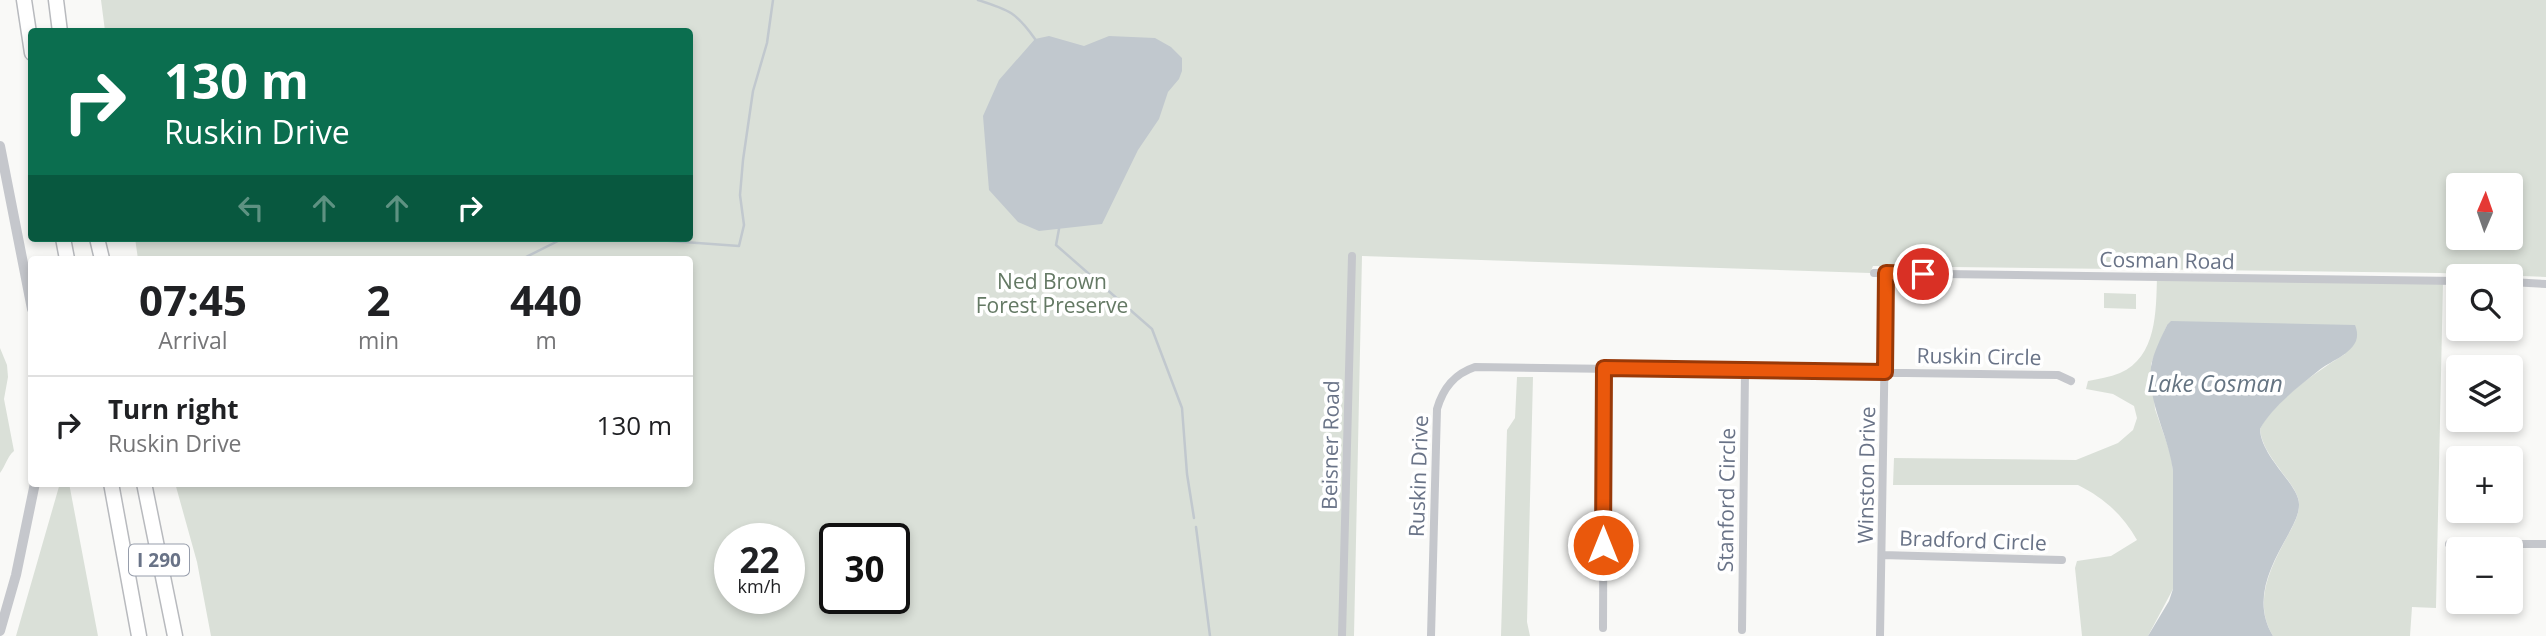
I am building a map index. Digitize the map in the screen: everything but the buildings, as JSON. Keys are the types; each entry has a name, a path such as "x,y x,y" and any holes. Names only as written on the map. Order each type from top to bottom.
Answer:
{"highway":[{"path":"24,0 28,28"},
{"path":"57,0 60,28"},
{"name":"I 290","path":"112,487 139,636"},
{"name":"I 290","path":"145,487 175,636"}],"street":[{"path":"0,146 28,289"},
{"name":"Beisner Road","path":"1342,636 1352,256"},
{"name":"Cosman Road","path":"1874,273 2446,281"},
{"name":"Winston Drive","path":"1880,636 1886,273"},
{"path":"2523,283 2546,284"},
{"name":"Ruskin Drive","path":"1431,636 1437,409 1441,394 1463,371 1475,367 1885,372"},
{"path":"1603,628 1604,368"},
{"name":"Stanford Circle","path":"1742,630 1745,371"},
{"name":"Ruskin Circle","path":"1885,372 2059,374 2071,382"},
{"path":"0,631 16,575 34,487"},
{"path":"2523,544 2546,544"},
{"name":"Bradford Circle","path":"1882,555 2062,560"}],"green space":[{"name":"Ned Brown Forest Preserve","path":"101,0 2546,0 2546,277 2523,276 2523,264 2446,264 2446,273 1873,266 1870,273 1362,256 1354,636 211,636 197,562 176,487 693,487 693,256 138,256 136,242 693,242 693,28 105,28"},
{"path":"2157,277 2443,281 2436,608 2412,607 2410,636 2273,636 2264,610 2270,572 2295,520 2299,505 2294,489 2267,450 2260,429 2286,397 2345,354 2167,325 2151,364 2155,409 2171,455 2173,471 2173,589 2148,636 2082,636 2075,568 2077,561 2111,556 2137,540 2119,515 2087,490 2078,485 1893,485 1894,458 2076,460 2118,443 2133,430 2137,418 2134,406 2113,394 2086,389 2088,381 2120,373 2132,366 2148,345 2155,318"},
{"path":"2104,293 2136,294 2136,309 2104,308"},
{"path":"0,348 7,365 4,399 14,451 0,473"},
{"path":"1517,377 1533,377 1527,622 1530,636 1501,636 1507,430 1515,418"},
{"path":"59,487 70,487 98,636 16,636"}],"water":[{"path":"1049,36 1084,46 1109,36 1155,38 1171,47 1182,58 1179,79 1168,92 1159,119 1138,150 1102,224 1039,231 1018,222 989,190 983,116 999,80 1035,39"},
{"name":"Lake Cosman","path":"2171,321 2356,327 2356,341 2349,351 2323,367 2278,405 2260,429 2267,450 2298,497 2299,505 2266,584 2264,610 2273,636 2148,636 2169,601 2173,589 2173,471 2152,394 2151,380 2151,367 2157,346"}],"waterway":[{"path":"684,242 739,246 744,225 740,195 743,160 753,91 767,43 773,0"},
{"path":"978,0 1011,13 1035,39"},
{"path":"1059,229 1056,245 1152,329 1182,408 1187,474 1194,518"},
{"path":"528,256 556,242"},
{"path":"1196,527 1210,636"}],"route":[{"path":"1603,545 1604,368 1885,372 1886,273 1923,274"}]}
